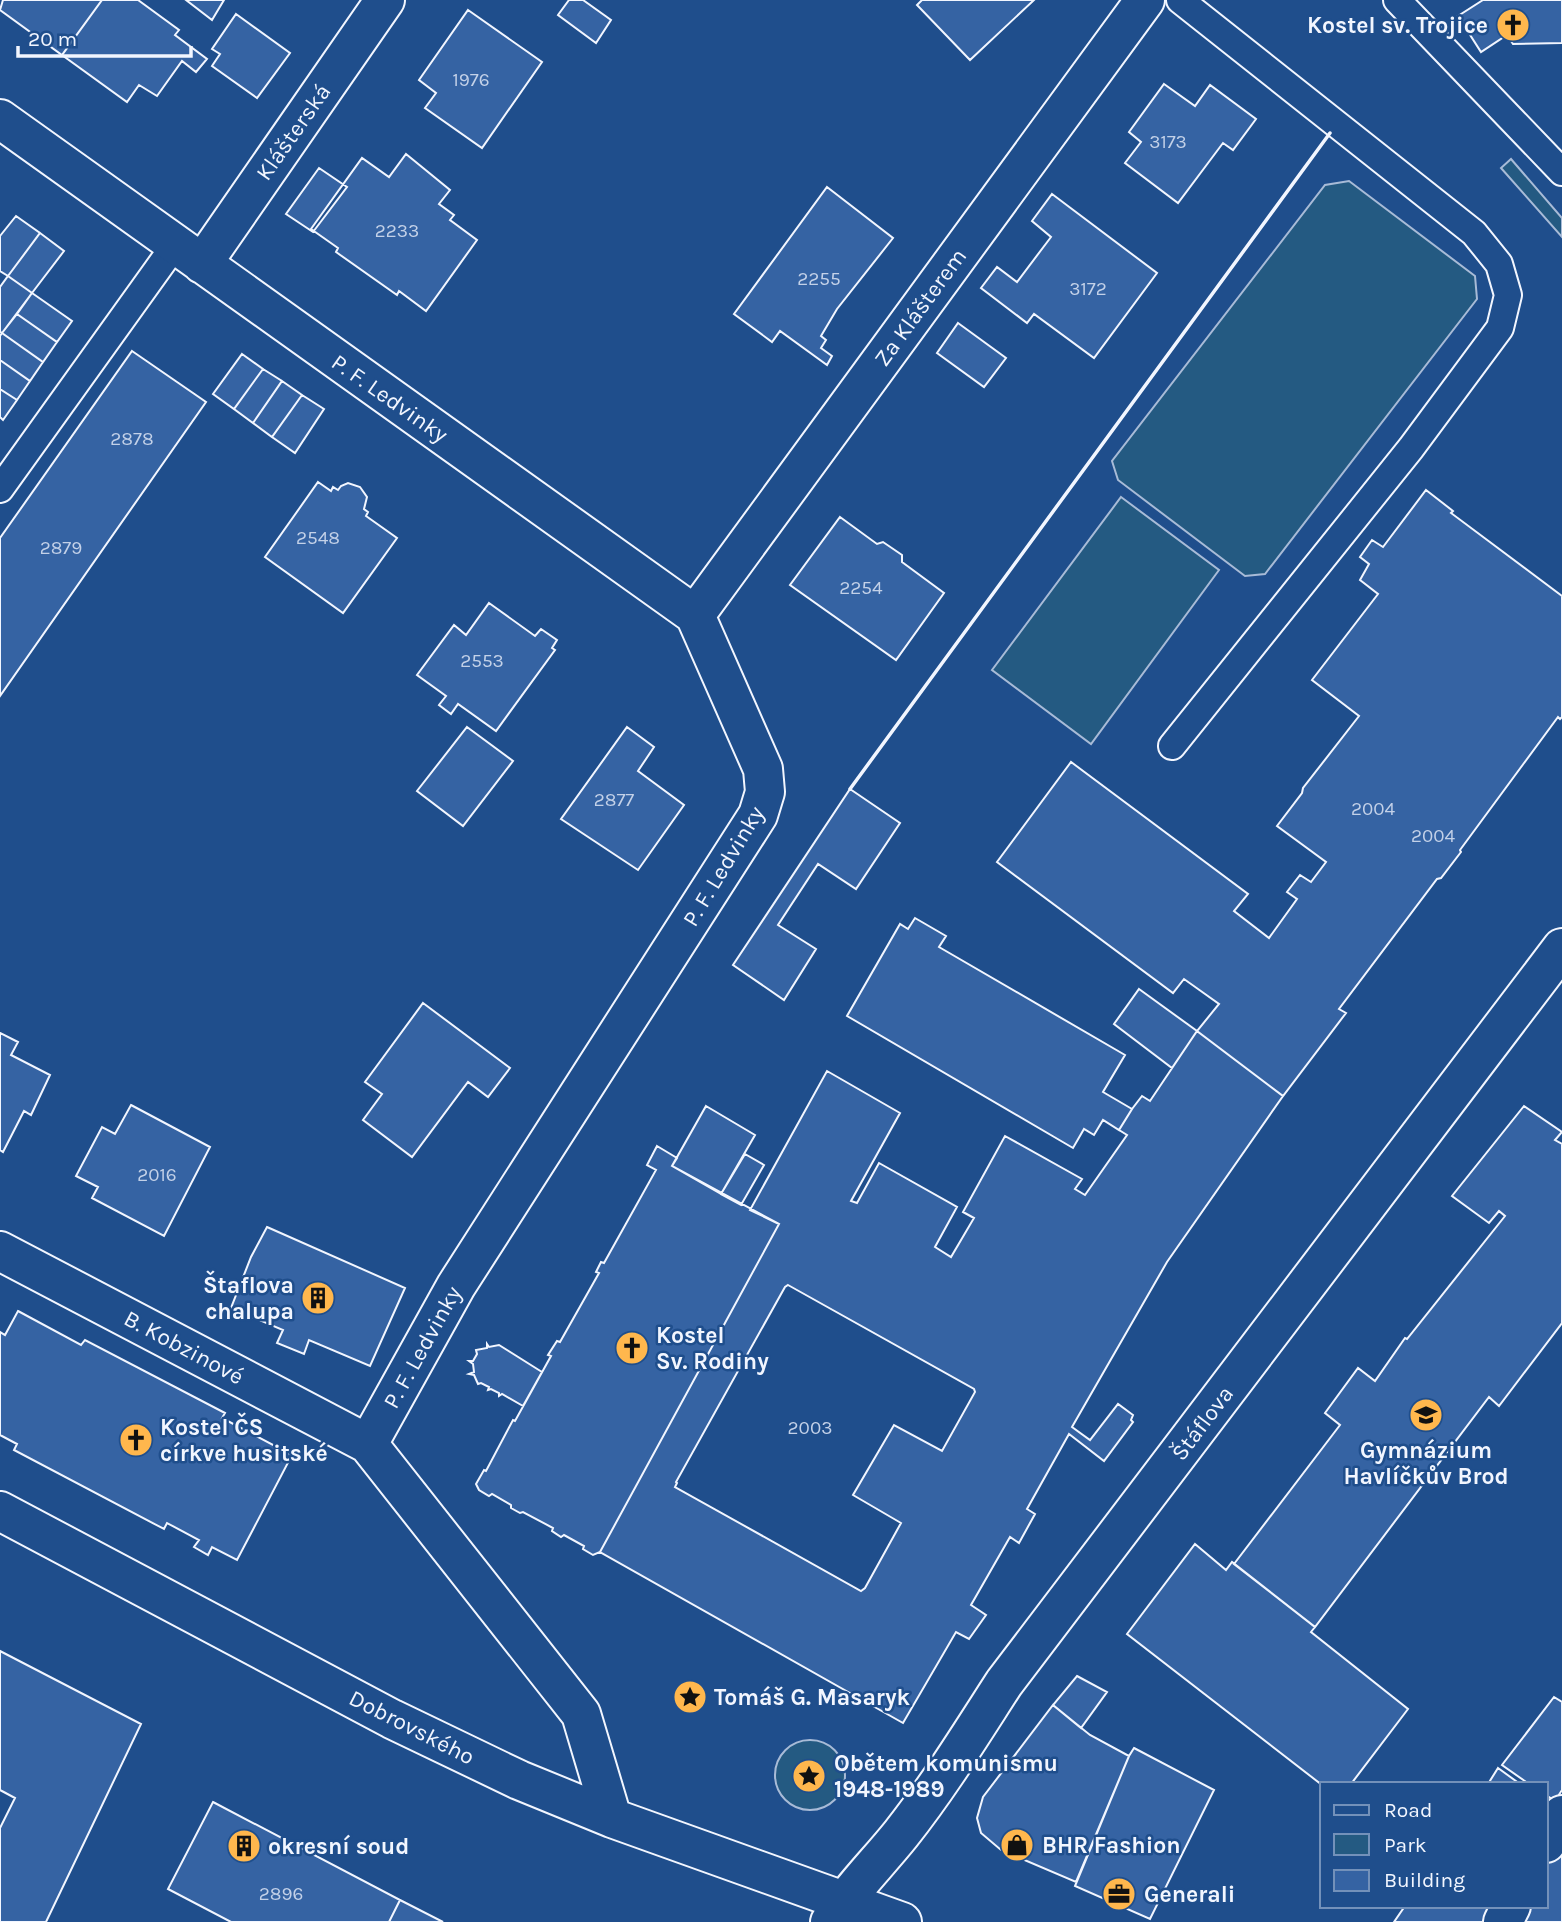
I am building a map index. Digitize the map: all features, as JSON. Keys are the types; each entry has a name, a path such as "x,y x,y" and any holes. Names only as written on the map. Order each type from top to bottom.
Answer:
{"street":[{"name":"Klášterská","path":"188,255 385,0"},
{"name":"Za Klášterem","path":"695,615 1145,0"},
{"name":"P. F. Ledvinky","path":"0,120 695,615 763,769 765,792 758,815 456,1286 368,1444"},
{"name":"Štáflova","path":"837,1911 901,1834 939,1783 1004,1683 1562,948"},
{"name":"B. Kobzinové","path":"0,1251 368,1444"},
{"path":"368,1444 580,1714 612,1818"},
{"name":"Dobrovského","path":"0,1511 392,1718 519,1780 837,1911 902,1922"},
{"path":"1548,1840 1562,1815"}],"lane":[{"path":"1172,746 1411,448 1500,328 1508,295 1499,264 1474,233 1180,0"},
{"path":"1396,0 1562,172"},
{"path":"0,489 188,255"}],"green space":[{"path":"1511,159 1562,218 1562,237 1501,168"},
{"path":"1349,181 1475,276 1477,299 1265,574 1245,576 1118,480 1112,461 1325,185"},
{"path":"1121,497 1219,570 1091,744 992,670"},
{"path":"810,1740 835,1750 845,1775 835,1800 810,1810 785,1800 775,1775 785,1750"}],"building":[{"path":"3,0 102,0 62,55 0,10"},
{"path":"102,0 138,0 179,30 175,35 207,59 196,72 182,61 157,96 139,85 127,102 62,55"},
{"path":"186,0 224,0 212,20"},
{"path":"569,0 583,0 611,20 596,43 558,15"},
{"path":"922,0 1034,0 970,60 917,5"},
{"name":"Kostel sv. Trojice","path":"1483,0 1562,0 1562,43 1513,44 1507,35 1481,52 1458,16"},
{"path":"468,10 542,62 482,148 425,108 436,93 419,80"},
{"path":"236,14 290,53 257,98 212,66 220,54 212,49"},
{"path":"1164,84 1195,106 1210,85 1256,119 1233,150 1223,143 1178,203 1125,163 1141,142 1129,132"},
{"path":"406,154 450,190 439,204 454,215 450,220 477,240 426,311 399,291 397,295 336,252 338,248 311,229 362,158 389,177"},
{"path":"319,168 347,187 313,232 286,214"},
{"path":"827,187 893,238 837,309 821,336 826,340 821,348 832,356 827,365 780,331 772,342 734,314"},
{"path":"1052,194 1157,273 1094,358 1034,314 1027,323 981,288 997,267 1017,282 1051,237 1032,221"},
{"path":"16,216 40,233 8,276 0,271 0,236"},
{"path":"40,233 64,251 32,293 8,276"},
{"path":"8,276 32,293 2,333 0,287"},
{"path":"32,293 72,321 57,342 17,314"},
{"path":"17,314 57,342 43,362 2,333"},
{"path":"958,323 1006,358 984,387 937,353"},
{"path":"2,333 43,362 30,381 0,360"},
{"path":"132,351 206,402 0,696 0,538"},
{"path":"242,354 263,369 234,409 213,394"},
{"path":"0,360 30,381 17,400 0,389"},
{"path":"263,369 282,381 253,423 234,409"},
{"path":"282,381 302,395 272,437 253,423"},
{"path":"0,389 17,400 3,420 0,417"},
{"path":"302,395 324,409 295,453 272,437"},
{"path":"318,482 331,491 333,487 338,490 348,483 360,487 367,497 364,509 368,512 366,516 397,538 343,613 265,557"},
{"path":"1426,490 1453,511 1451,513 1562,596 1562,717 1558,717 1461,852 1441,878 1437,879 1339,1009 1346,1013 1283,1096 1197,1031 1219,1004 1184,979 1173,993 997,862 1071,762 1248,894 1234,911 1269,938 1297,899 1287,892 1300,875 1311,882 1326,862 1277,826 1359,716 1312,680 1378,594 1360,580 1369,564 1360,557 1372,540 1383,547"},
{"path":"840,517 877,544 883,542 902,555 902,562 944,593 896,660 790,585"},
{"path":"489,603 535,636 541,629 557,640 552,648 555,650 496,731 458,704 451,714 439,705 446,696 417,675 454,625 466,635"},
{"path":"467,727 513,761 463,826 417,791"},
{"path":"627,727 654,747 638,771 684,805 638,870 561,819"},
{"path":"850,789 900,823 856,889 818,864 778,925 816,949 784,1000 733,965"},
{"path":"915,918 946,936 939,947 1125,1055 1103,1092 1132,1109 1119,1130 1103,1120 1094,1135 1084,1129 1073,1148 847,1016 900,924 908,929"},
{"path":"1139,989 1197,1031 1172,1068 1114,1024"},
{"path":"423,1003 510,1068 488,1097 468,1082 412,1157 363,1120 382,1094 365,1082"},
{"path":"1197,1031 1283,1096 1167,1262 1072,1427 1090,1440 1118,1404 1133,1415 1133,1422 1104,1461 1069,1434 1027,1509 1035,1514 1019,1543 1010,1537 971,1605 986,1615 969,1639 956,1632 903,1723 600,1552 779,1224 750,1210 827,1071 900,1113 851,1201 857,1203 879,1163 957,1207 935,1247 951,1257 974,1218 963,1212 1005,1136 1082,1179 1075,1189 1085,1195 1127,1135 1119,1130 1132,1109 1142,1096 1150,1101","holes":["788,1285 974,1389 975,1392 942,1451 894,1425 853,1495 901,1523 861,1591 675,1487"]},
{"path":"0,1033 18,1042 11,1055 50,1075 31,1115 24,1111 3,1152 0,1150"},
{"path":"131,1105 210,1147 164,1236 92,1198 98,1187 76,1176 102,1127 115,1134"},
{"path":"706,1106 755,1135 721,1194 672,1166"},
{"path":"1524,1106 1562,1132 1555,1140 1562,1144 1562,1323 1499,1406 1489,1397 1315,1627 1234,1564 1340,1425 1325,1413 1358,1368 1375,1381 1405,1338 1407,1339 1505,1216 1499,1211 1489,1223 1452,1196"},
{"name":"Kostel Sv. Rodiny","path":"657,1146 677,1158 672,1166 779,1224 600,1552 593,1555 583,1549 584,1546 552,1531 553,1528 511,1508 511,1505 492,1494 489,1496 479,1490 476,1484 484,1470 486,1471 513,1420 515,1421 551,1356 548,1355 557,1341 560,1342 599,1273 596,1272 601,1262 604,1263 656,1170 647,1165"},
{"path":"745,1154 764,1165 741,1205 721,1194"},
{"name":"Štaflova chalupa","path":"267,1227 405,1288 370,1366 309,1340 304,1354 277,1343 283,1330 231,1308 251,1257"},
{"name":"Kostel ČS církve husitské","path":"18,1311 81,1345 85,1340 225,1413 222,1418 292,1455 237,1560 212,1547 208,1555 194,1547 199,1540 167,1523 164,1529 14,1450 17,1444 0,1435 0,1332 5,1335"},
{"path":"487,1344 489,1347 499,1345 542,1372 523,1406 502,1394 499,1396 499,1393 488,1390 489,1387 478,1384 474,1375 469,1374 474,1372 473,1364 469,1361 473,1361 476,1350 487,1348"},
{"path":"1195,1544 1226,1570 1232,1562 1315,1627 1311,1632 1408,1709 1353,1782 1320,1783 1127,1634"},
{"path":"0,1651 141,1724 46,1922 0,1922 0,1828 15,1798 0,1790"},
{"path":"1077,1676 1107,1692 1081,1728 1053,1705"},
{"path":"1554,1697 1562,1702 1562,1790 1555,1801 1548,1796 1548,1782 1526,1782 1502,1765"},
{"path":"1053,1705 1090,1735 1129,1756 1076,1882 1001,1850 981,1833 977,1818 983,1797"},
{"path":"1134,1748 1214,1790 1150,1919 1075,1886"},
{"path":"1498,1768 1517,1782 1489,1782"},
{"name":"okresní soud","path":"213,1802 400,1900 389,1922 231,1922 168,1889"},
{"path":"1559,1842 1562,1844 1562,1922 1519,1922 1526,1908 1548,1908 1548,1863"},
{"path":"400,1900 443,1922 389,1922"},
{"path":"1404,1908 1491,1908 1483,1922 1394,1922"}],"wall":[{"path":"850,789 1330,133"}],"place":[{"name":"Kostel sv. Trojice","path":"1513,25"},
{"name":"Štaflova chalupa","path":"318,1298"},
{"name":"Kostel Sv. Rodiny","path":"632,1348"},
{"name":"Gymnázium Havlíčkův Brod","path":"1426,1415"},
{"name":"Kostel ČS církve husitské","path":"136,1440"},
{"name":"Tomáš G. Masaryk","path":"690,1697"},
{"name":"Obětem komunismu 1948-1989","path":"809,1776"},
{"name":"BHR Fashion","path":"1017,1845"},
{"name":"okresní soud","path":"244,1846"},
{"name":"Generali","path":"1119,1894"}]}
